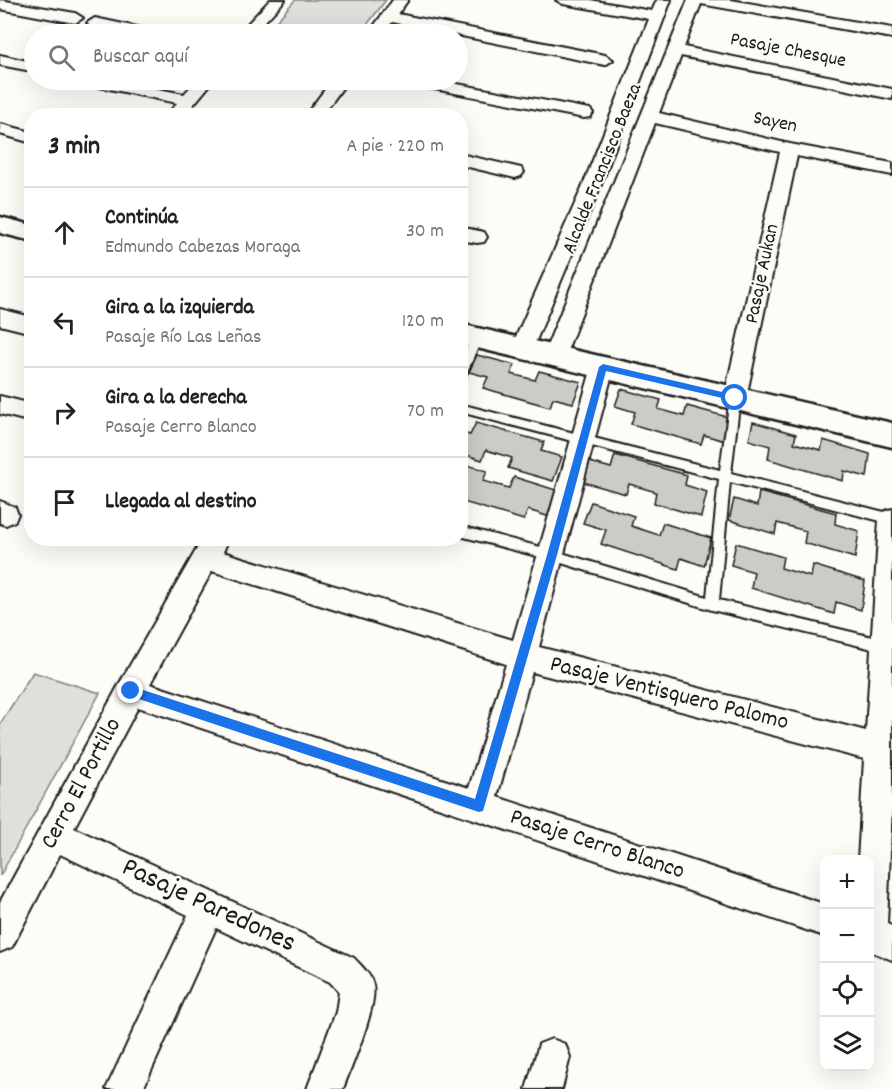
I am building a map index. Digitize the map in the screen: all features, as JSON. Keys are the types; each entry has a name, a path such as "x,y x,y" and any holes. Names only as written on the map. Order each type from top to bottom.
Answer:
{"street":[{"path":"255,24 278,0"},
{"path":"383,24 401,0"},
{"path":"563,0 660,8"},
{"name":"Alcalde Francisco Baeza","path":"554,356 695,0"},
{"path":"705,0 892,33"},
{"path":"0,4 75,18"},
{"name":"Alcalde Francisco Baeza","path":"522,348 602,159 660,8"},
{"path":"388,17 423,24"},
{"path":"95,23 100,24"},
{"path":"468,33 605,60"},
{"name":"Pasaje Chesque","path":"675,50 892,94"},
{"path":"0,60 24,64"},
{"path":"139,90 188,100"},
{"path":"181,108 197,90"},
{"path":"319,108 332,90"},
{"path":"465,90 584,113"},
{"name":"Sayen","path":"649,116 790,149 892,169"},
{"path":"0,129 24,136"},
{"name":"Pasaje Aukan","path":"735,398 790,149"},
{"path":"468,161 515,172"},
{"path":"2,228 24,232"},
{"path":"0,316 24,323"},
{"path":"469,336 892,435"},
{"path":"479,807 552,555 603,367"},
{"path":"0,405 24,411"},
{"path":"872,909 886,750 886,647 892,519"},
{"name":"Pasaje Ventisquero Palomo","path":"211,548 522,656 886,750"},
{"name":"Cerro El Portillo","path":"0,935 211,548"},
{"name":"Pasaje Cerro Blanco","path":"131,691 820,918"},
{"name":"Pasaje Paredones","path":"55,835 342,970 357,986 353,1012 325,1089"},
{"path":"124,1089 209,907"},
{"path":"874,936 892,943"}],"lane":[{"path":"712,604 735,398"},
{"path":"468,410 892,519"},
{"path":"468,533 552,555 712,604 886,647"}],"shaded area":[{"path":"295,0 386,0 368,24 274,24"},
{"path":"33,672 100,693 0,876 0,724"}],"building":[{"path":"477,355 515,365 511,374 535,380 539,371 581,382 573,403 553,398 550,407 483,388 488,377 469,372"},
{"path":"621,389 661,400 658,409 684,416 687,406 731,418 725,441 704,435 701,444 631,424 635,412 615,406"},
{"path":"753,422 796,434 794,443 821,450 823,440 870,454 867,477 844,471 843,481 768,459 770,446 749,440"},
{"path":"476,423 544,442 541,451 562,457 553,481 508,468 512,458 486,450 482,460 468,456 468,434 470,435"},
{"path":"615,455 687,475 685,485 707,492 701,517 654,503 656,492 629,484 626,494 583,482 590,462 611,468"},
{"path":"468,465 487,471 483,481 509,488 514,477 559,491 550,517 528,510 524,520 468,503"},
{"path":"759,492 836,513 835,524 859,531 855,558 804,543 806,531 777,523 775,534 729,520 734,499 757,506"},
{"path":"591,502 634,516 631,526 659,535 663,523 711,538 704,566 681,558 678,569 601,544 606,530 583,523"},
{"path":"736,543 783,557 781,568 811,577 813,565 865,581 861,610 836,602 834,614 751,588 754,572 731,565"}],"route":[{"path":"131,691 479,807 552,555 603,367 735,398"}]}
